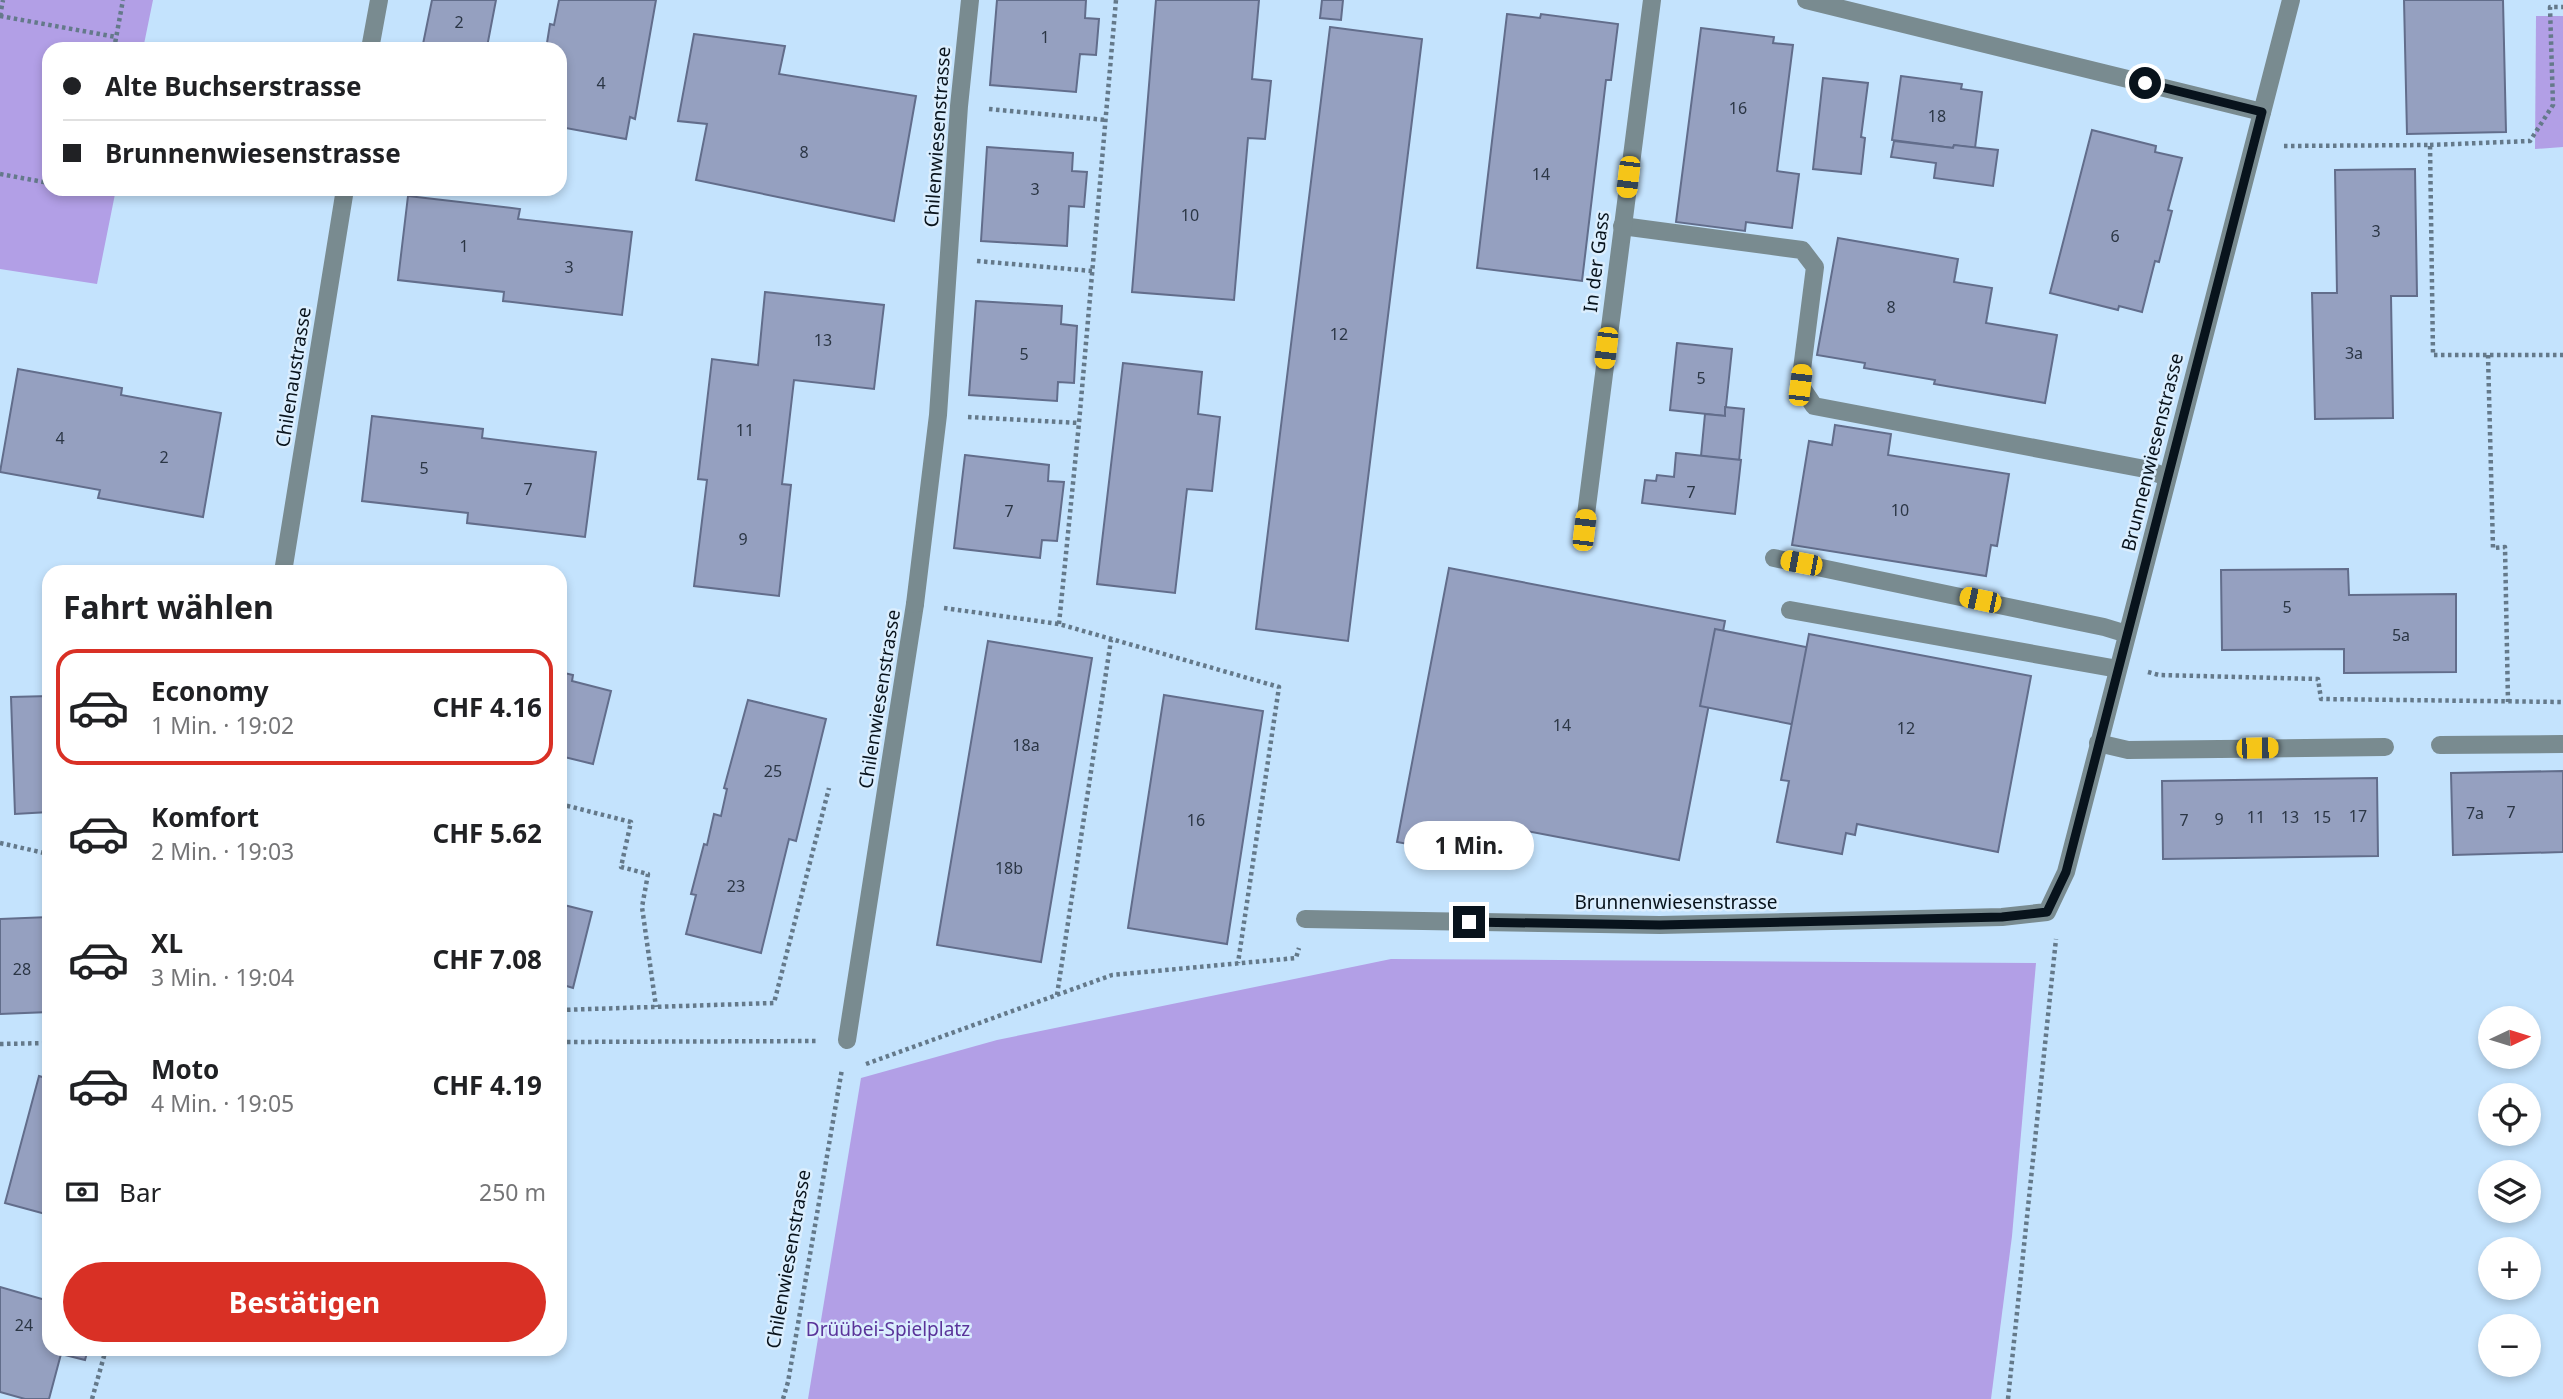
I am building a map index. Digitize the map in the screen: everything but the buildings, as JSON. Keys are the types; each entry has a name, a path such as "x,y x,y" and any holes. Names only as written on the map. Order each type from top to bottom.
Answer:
{"street":[{"path":"371,42 379,0"},
{"name":"Chilenwiesenstrasse","path":"847,1040 915,604 938,415 959,106 970,0"},
{"name":"In der Gass","path":"1584,530 1652,0"},
{"path":"1806,0 2262,112"},
{"name":"Brunnenwiesenstrasse","path":"1305,919 1660,925 2002,917 2047,912 2066,872 2291,0"},
{"name":"Chilenaustrasse","path":"284,565 344,196"},
{"path":"1622,226 1802,250 1815,267 1800,385 1814,406 2145,469 2167,477"},
{"path":"1774,558 2104,627 2127,635"},
{"path":"1790,610 2119,667"},
{"path":"2098,743 2128,750 2385,747"},
{"path":"2440,746 2563,744"}],"path":[{"path":"3,0 0,17 116,37"},
{"path":"115,42 123,0"},
{"path":"1059,624 1116,0"},
{"path":"2255,139 2291,148 2530,141 2553,105 2550,7 2563,7"},
{"path":"959,106 1106,120"},
{"path":"2430,145 2433,355 2563,355"},
{"path":"0,174 42,182"},
{"path":"949,259 1092,271"},
{"path":"2488,355 2493,548 2505,547 2508,702"},
{"path":"938,415 1079,423"},
{"path":"915,604 1059,624 1279,687 1238,963"},
{"path":"1057,995 1111,640"},
{"path":"2119,667 2159,675 2318,679 2321,699 2563,702"},
{"path":"567,1010 774,1003 830,788"},
{"path":"567,806 631,822 621,867 648,874 642,907 656,1007"},
{"path":"0,843 42,852"},
{"path":"2008,1399 2056,937 2047,912"},
{"path":"842,1072 1112,975 1296,958 1305,919"},
{"path":"567,1042 847,1040"},
{"name":"Chilenwiesenstrasse","path":"783,1399 847,1040"},
{"path":"0,1044 42,1043"},
{"path":"92,1399 104,1356"}],"green space":[{"path":"0,0 153,0 144,42 42,42 42,196 115,196 97,284 0,269"},
{"path":"2536,16 2563,16 2563,147 2535,149"},
{"name":"Drüübei-Spielplatz","path":"1391,959 2036,963 2012,1236 1991,1399 808,1399 861,1078 997,1040"}],"route":[{"path":"1469,922 1660,925 2002,917 2047,912 2066,872 2262,112 2145,83"}]}
